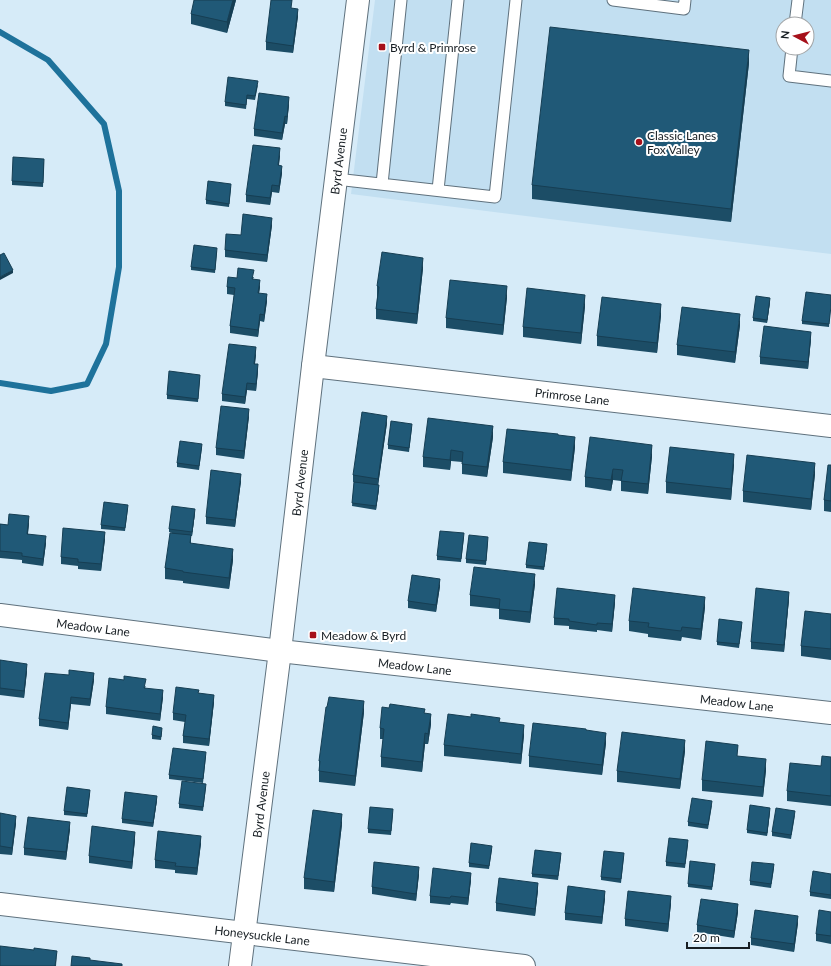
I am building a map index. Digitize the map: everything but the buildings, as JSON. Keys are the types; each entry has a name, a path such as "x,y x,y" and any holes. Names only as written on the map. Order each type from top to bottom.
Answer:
{"street":[{"name":"Byrd Avenue","path":"240,966 280,651 358,0"},
{"name":"Primrose Lane","path":"313,366 831,426"},
{"name":"Meadow Lane","path":"0,615 280,651 831,713"},
{"name":"Honeysuckle Lane","path":"0,904 524,966"}],"lane":[{"path":"382,184 401,0"},
{"path":"438,190 458,0"},
{"path":"336,179 495,197 516,0"},
{"path":"613,0 684,9 685,0"},
{"path":"796,16 798,0"},
{"path":"791,56 789,76 831,81"}],"shaded area":[{"path":"375,0 831,0 831,254 351,194"}],"waterway":[{"path":"0,32 48,60 104,124 119,191 119,267 106,344 87,384 51,391 0,383"}],"place":[{"name":"Byrd & Primrose","path":"382,47"},
{"name":"Classic Lanes Fox Valley","path":"639,142"},
{"name":"Meadow & Byrd","path":"313,635"}]}
